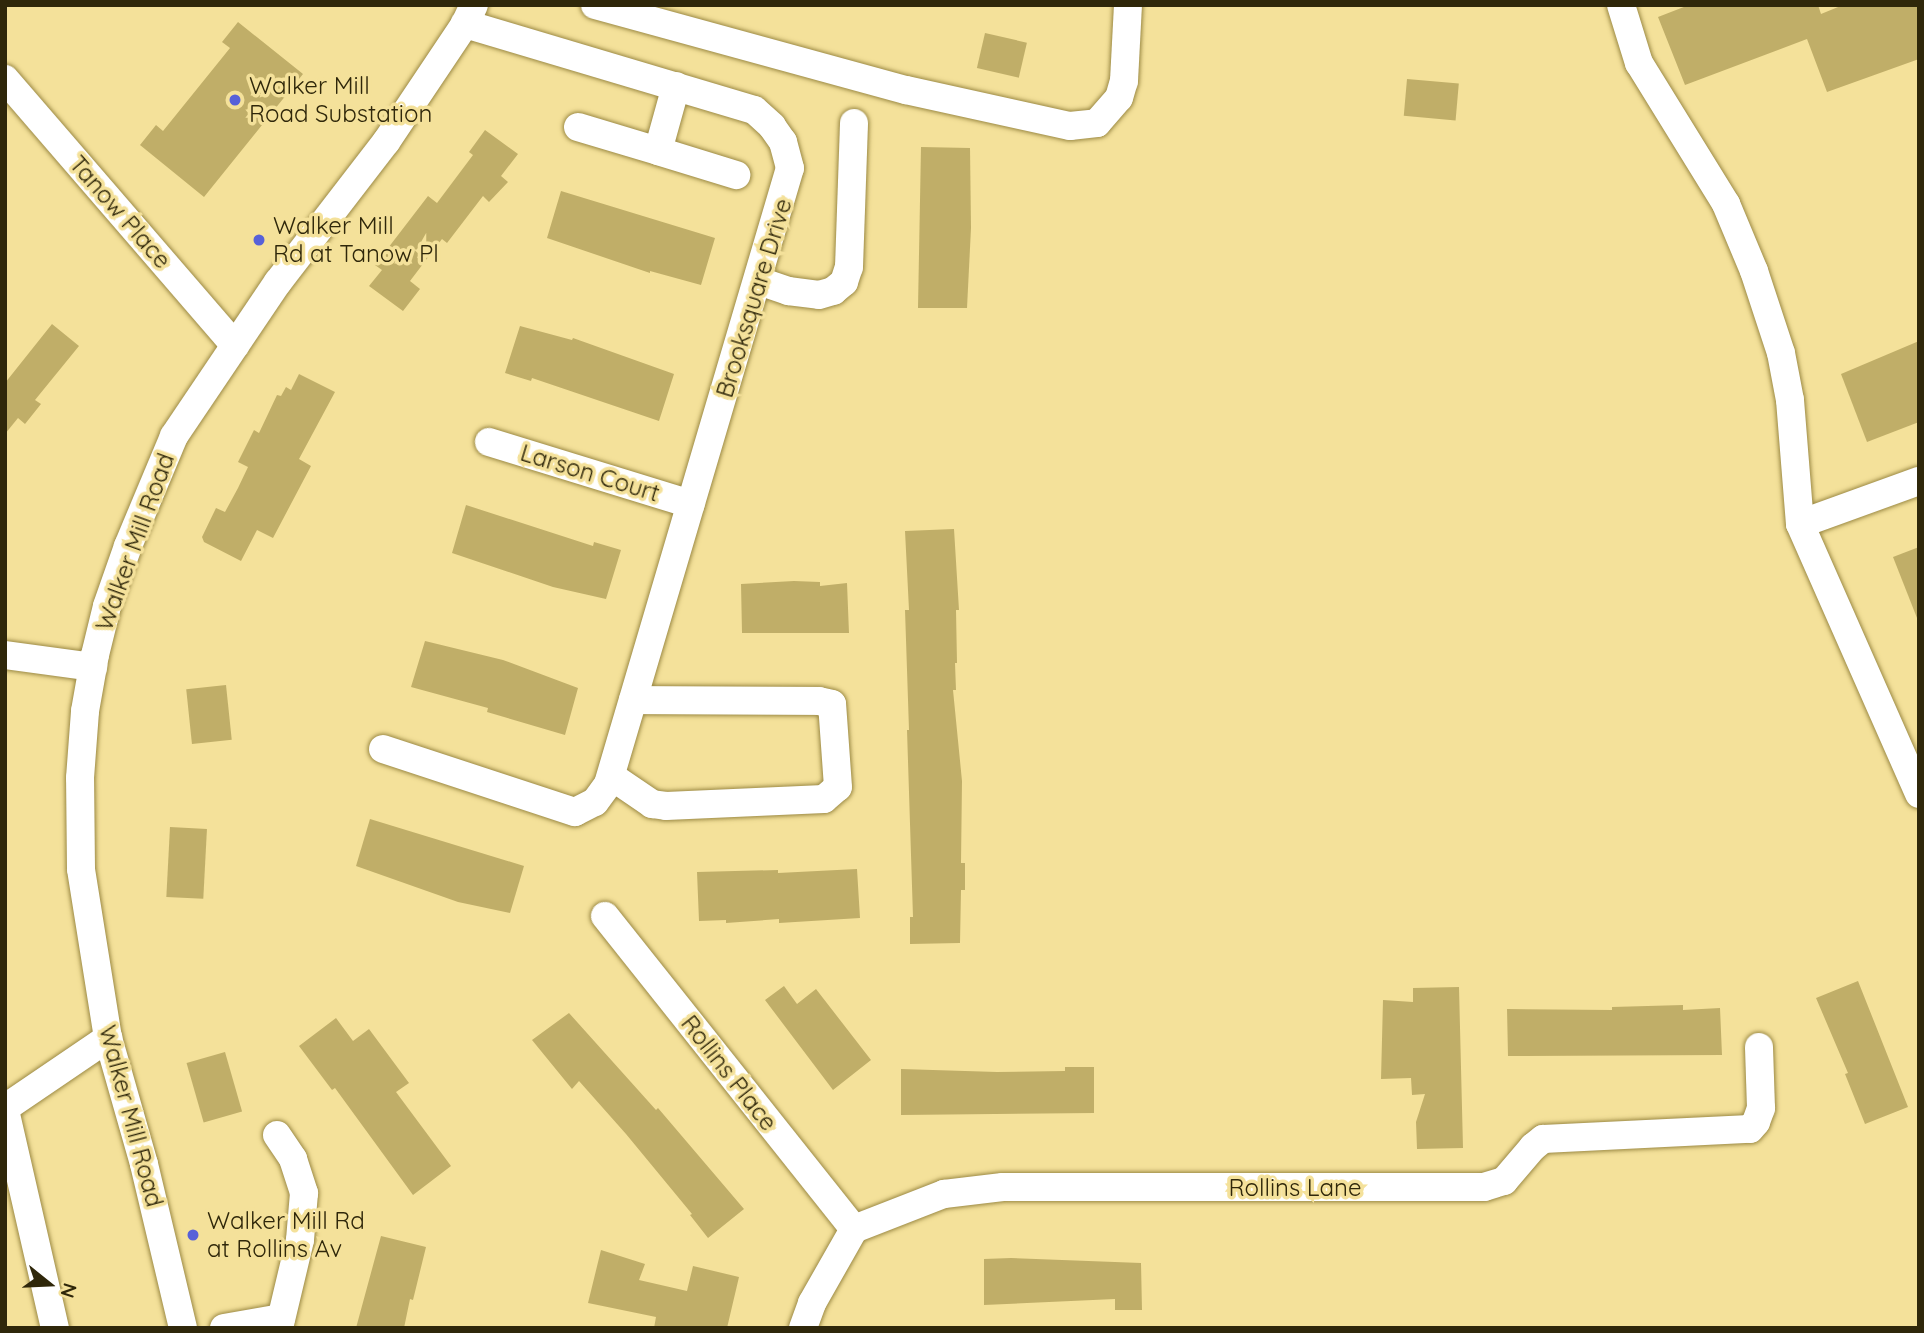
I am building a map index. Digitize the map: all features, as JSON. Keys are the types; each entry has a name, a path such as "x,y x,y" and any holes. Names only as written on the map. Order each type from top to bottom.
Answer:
{"street":[{"path":"595,5 906,90 1070,126 1097,123 1119,97 1124,81 1128,5"},
{"path":"1621,5 1639,63 1726,205 1754,271 1781,353 1790,400 1800,524 1919,794"},
{"name":"Brooksquare Drive","path":"469,15 754,110 772,126 783,142 790,168 788,186 610,780"},
{"name":"Walker Mill Road","path":"183,1328 147,1176 108,1038 81,869 80,778 85,711 93,667 107,606 153,480 174,436 278,282 386,142 469,15"},
{"name":"Tanow Place","path":"5,79 235,345"},
{"path":"658,151 676,86"},
{"path":"759,281 789,291 818,295 833,292 844,282 849,267 854,123"},
{"path":"578,127 736,175"},
{"name":"Larson Court","path":"489,442 691,504"},
{"path":"1800,524 1919,481"},
{"path":"5,655 93,667"},
{"path":"383,750 576,812 594,802 610,780 652,804 666,806 824,799 838,786 832,704 819,701 633,700"},
{"name":"Rollins Place","path":"605,916 853,1229"},
{"path":"55,1328 5,1109 108,1038"},
{"name":"Rollins Lane","path":"853,1229 904,1208 968,1189 1484,1187 1504,1181 1533,1147 1544,1139 1749,1129 1756,1122 1761,1108 1759,1047"},
{"path":"224,1328 280,1323 300,1240 304,1193 293,1159 277,1135"},
{"path":"803,1328 812,1303 853,1229"}],"building":[{"path":"1689,5 1818,5 1821,14 1843,5 1919,5 1919,59 1827,92 1807,39 1685,85 1658,17"},
{"name":"Walker Mill Road Substation","path":"238,22 303,74 204,197 140,145 156,125 163,131 230,48 222,42"},
{"path":"985,33 1027,43 1019,78 977,68"},
{"path":"1407,79 1459,84 1456,120 1404,116"},
{"path":"485,130 518,154 501,176 508,182 489,202 483,196 447,243 442,239 410,281 420,289 403,311 369,286 382,270 375,265 428,196 437,203 473,155 469,152"},
{"path":"921,147 970,148 971,228 967,308 918,308"},
{"path":"561,191 715,238 701,285 650,273 547,238"},
{"path":"52,324 79,346 35,400 41,404 25,424 18,418 5,434 5,383"},
{"path":"520,326 572,340 573,338 674,374 659,421 532,378 531,381 505,373"},
{"path":"1919,341 1919,422 1867,442 1841,374"},
{"path":"299,374 335,392 299,459 311,466 273,538 257,530 241,561 204,542 202,537 216,508 225,512 238,488 248,467 238,462 254,430 259,433 277,395 281,396 286,387 291,390"},
{"path":"466,505 593,546 594,542 621,550 606,599 553,587 452,553"},
{"path":"954,529 959,610 956,610 956,690 953,690 962,781 961,863 965,863 965,890 961,890 960,943 910,944 910,917 913,917 905,610 909,610 905,531"},
{"path":"1919,547 1919,618 1917,618 1893,557"},
{"path":"820,582 820,586 847,583 849,633 742,633 741,584"},
{"path":"425,641 503,660 578,688 565,735 487,712 488,708 411,687"},
{"path":"226,685 232,740 192,744 186,689"},
{"path":"370,819 524,866 510,913 458,902 356,866"},
{"path":"170,827 207,829 203,899 166,897"},
{"path":"857,869 860,918 779,923 779,919 726,923 726,920 699,921 697,872 778,870 778,873"},
{"path":"1858,981 1908,1107 1865,1124 1845,1074 1848,1073 1816,998"},
{"path":"784,986 797,1004 816,989 871,1060 833,1090 765,1000"},
{"path":"1459,987 1463,1148 1417,1149 1416,1122 1425,1094 1412,1095 1411,1078 1381,1079 1383,1000 1413,1002 1413,988"},
{"path":"1683,1005 1683,1010 1720,1008 1722,1055 1508,1056 1507,1009 1612,1010 1612,1007"},
{"path":"569,1013 656,1110 658,1108 744,1209 708,1238 690,1215 692,1214 579,1081 572,1089 532,1040"},
{"path":"336,1018 353,1041 369,1029 409,1083 396,1092 451,1166 413,1195 335,1088 332,1090 299,1046"},
{"path":"225,1052 242,1112 204,1123 187,1063"},
{"path":"1065,1067 1094,1067 1094,1113 901,1115 901,1069 997,1072 1065,1071"},
{"path":"381,1236 426,1247 413,1300 410,1299 404,1328 356,1328"},
{"path":"601,1250 645,1264 639,1280 687,1291 693,1266 739,1277 727,1328 654,1328 656,1317 588,1303"},
{"path":"984,1259 1141,1263 1142,1310 1115,1310 1115,1299 984,1305"}],"place":[{"name":"Walker Mill Road Substation","path":"235,100"},
{"name":"Walker Mill Rd at Tanow Pl","path":"259,240"},
{"name":"Walker Mill Rd at Rollins Av","path":"193,1235"}]}
